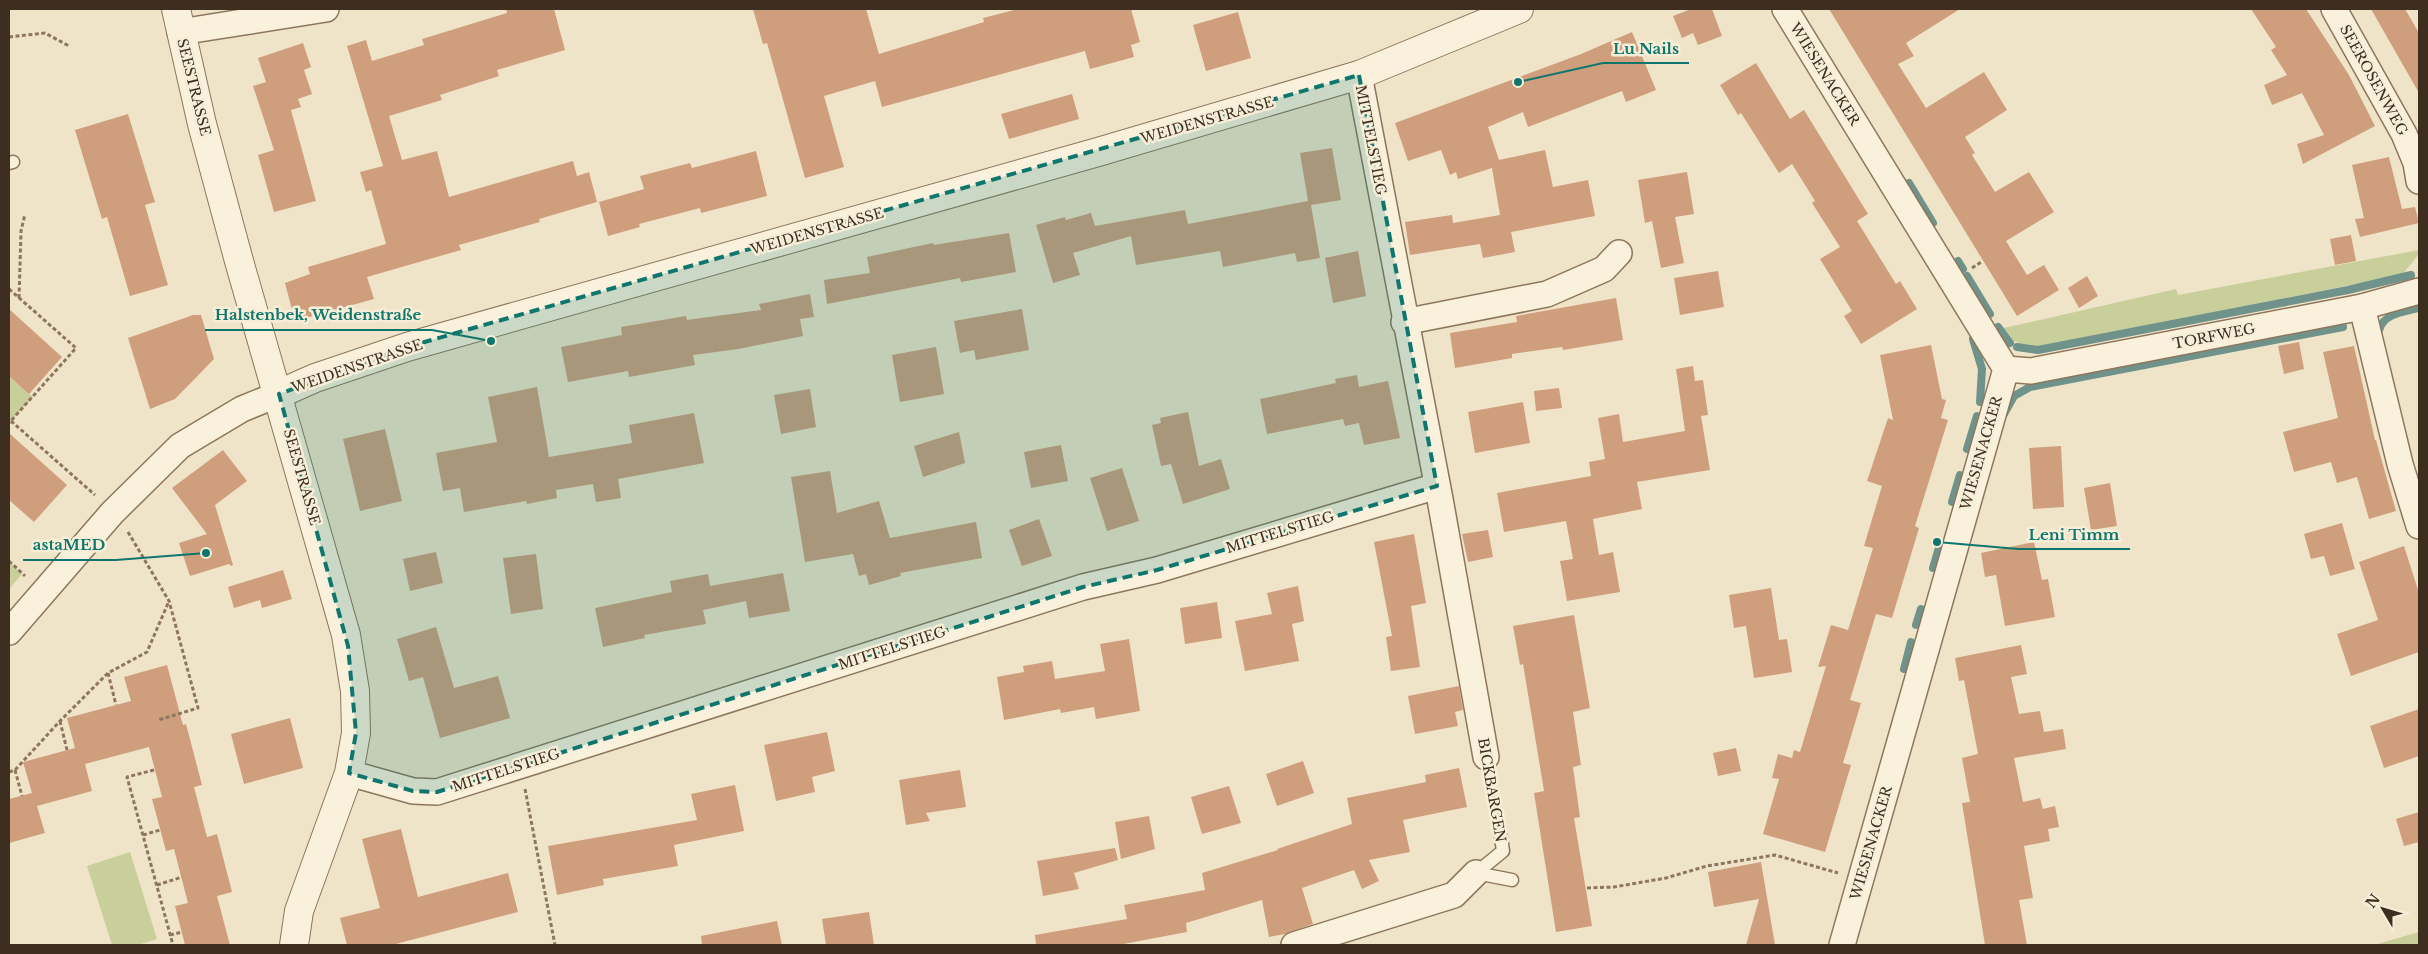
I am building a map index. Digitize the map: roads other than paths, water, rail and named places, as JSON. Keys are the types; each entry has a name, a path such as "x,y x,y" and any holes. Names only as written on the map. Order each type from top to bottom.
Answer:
{"street":[{"path":"178,20 326,9"},
{"name":"WEIDENSTRASSE","path":"279,394 314,378 407,347 1098,152 1359,75 1519,9"},
{"name":"WIESENACKER","path":"1785,9 2006,369 1992,412 1842,945"},
{"name":"SEEROSENWEG","path":"2334,9 2404,134 2416,163 2419,181"},
{"name":"SEESTRASSE","path":"178,20 239,261 279,394 349,652 355,691 356,733 349,773 299,911 294,945"},
{"name":"MITTELSTIEG","path":"349,773 413,791 436,792 1083,587 1157,570 1438,492 1404,322 1359,75"},
{"path":"1404,322 1547,294 1604,269 1619,253"},
{"name":"TORFWEG","path":"2006,369 2031,371 2362,307 2419,291"},
{"path":"2362,307 2400,464 2419,526"},
{"path":"9,632 112,513 180,446 234,413 279,394"},
{"name":"BICKBARGEN","path":"1438,492 1486,757"},
{"name":"BICKBARGEN","path":"1294,945 1454,894 1476,873"}],"lane":[{"name":"BICKBARGEN","path":"1476,873 1503,851 1501,837"},
{"path":"1476,873 1512,880"}],"waterway":[{"path":"1909,183 1933,223"},
{"path":"1958,261 1963,269"},
{"path":"2017,347 2038,350 2348,290 2411,275"},
{"path":"1967,276 1990,314"},
{"path":"2379,330 2385,320 2390,317 2401,312 2419,308"},
{"path":"1998,327 2010,343"},
{"path":"2004,414 2014,396 2030,387 2343,327"},
{"path":"1973,339 1982,369 1980,402"},
{"path":"1967,449 1977,416"},
{"path":"1952,502 1960,475"},
{"path":"1933,568 1940,544"},
{"path":"1916,625 1921,609"},
{"path":"1904,669 1911,642"}],"place":[{"name":"Lu Nails","path":"1518,82"},
{"name":"Halstenbek, Weidenstraße","path":"491,341"},
{"name":"Leni Timm","path":"1937,542"},
{"name":"astaMED","path":"206,553"}]}
